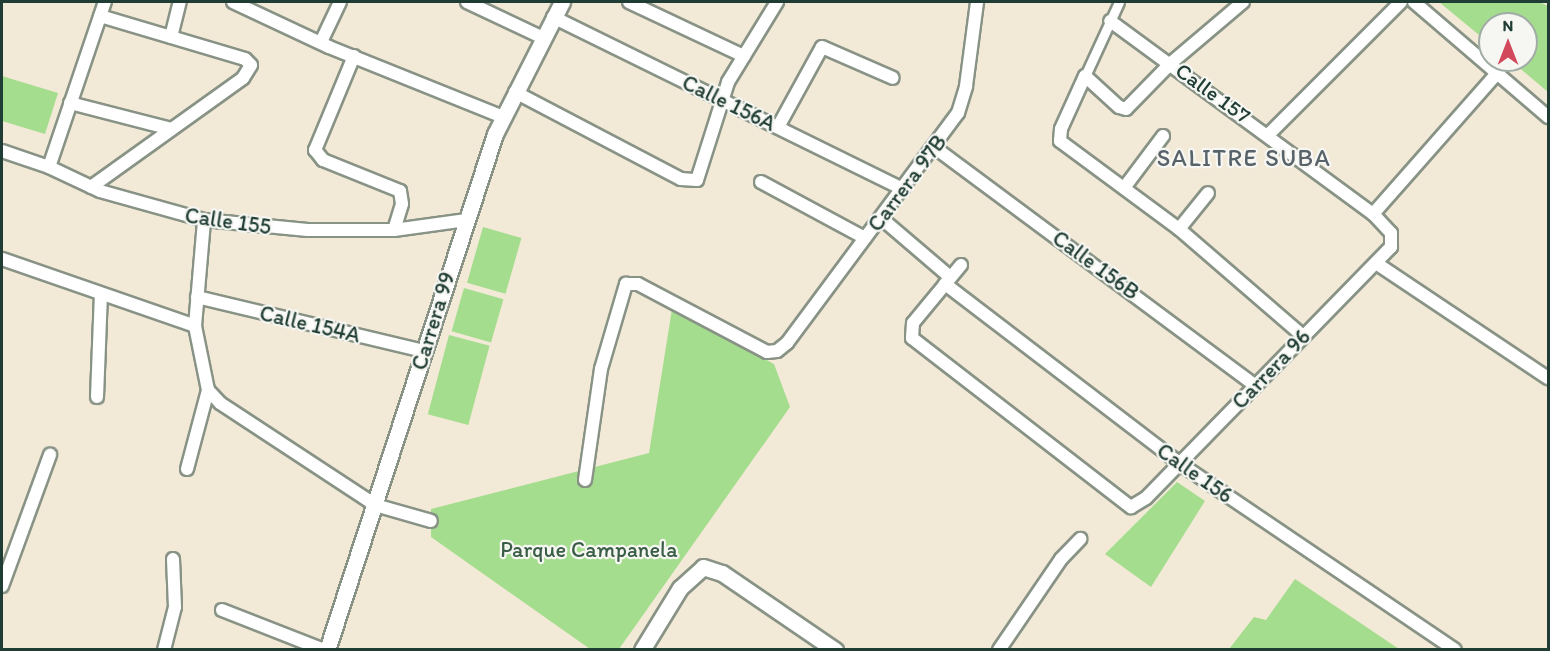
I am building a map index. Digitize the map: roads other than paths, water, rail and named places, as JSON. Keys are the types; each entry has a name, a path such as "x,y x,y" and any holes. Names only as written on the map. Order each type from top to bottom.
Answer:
{"street":[{"path":"49,166 105,2"},
{"path":"171,37 180,2"},
{"path":"233,2 321,42 503,117"},
{"path":"321,42 340,2"},
{"path":"467,2 543,38"},
{"name":"Carrera 99","path":"326,650 466,220 503,117 562,2"},
{"path":"629,2 744,56"},
{"path":"515,92 681,179 690,181 701,174 721,99 777,2"},
{"name":"Carrera 97B","path":"585,480 609,337 626,284 638,284 767,352 777,351 787,343 958,112 966,86 978,2"},
{"path":"1119,2 1059,135 1064,145 1179,229 1302,335"},
{"path":"1085,76 1119,107 1132,106 1171,63 1243,2"},
{"path":"1268,135 1401,2"},
{"path":"1414,2 1478,55"},
{"path":"91,187 243,78 251,65 245,59 100,16"},
{"name":"Calle 156A","path":"553,17 903,189"},
{"name":"Calle 157","path":"1110,21 1171,63 1373,214 1393,239"},
{"path":"778,127 822,47 893,78"},
{"path":"354,56 316,142 315,150 323,160 400,191 402,204 394,230"},
{"path":"1373,214 1497,72"},
{"path":"1499,72 1548,117"},
{"path":"70,103 171,129"},
{"path":"1124,188 1163,136"},
{"name":"Calle 156B","path":"934,147 1255,385"},
{"name":"Calle 155","path":"2,150 49,166 91,187 204,220 261,228 394,230 466,220"},
{"path":"761,182 865,238"},
{"path":"1179,229 1208,193"},
{"name":"Calle 156","path":"881,218 947,281 1179,463 1455,650"},
{"path":"187,469 208,390 195,326 204,220"},
{"name":"Carrera 96","path":"947,281 914,323 912,338 918,345 1124,504 1131,507 1146,498 1302,335 1376,264 1393,239"},
{"path":"2,259 195,326"},
{"path":"1376,264 1548,378"},
{"path":"947,281 961,265"},
{"path":"97,397 101,294"},
{"name":"Calle 154A","path":"197,297 424,351"},
{"path":"208,390 220,403 375,505 431,521"},
{"path":"2,586 50,454"},
{"path":"999,650 1061,559 1080,539"},
{"path":"164,650 175,607 173,559"},
{"path":"642,650 680,588 697,569 710,567 835,650"},
{"path":"222,610 326,650"}],"district":[{"name":"SALITRE SUBA","path":"1244,158"}],"park label":[{"name":"Parque Campanela","path":"589,550"}]}
